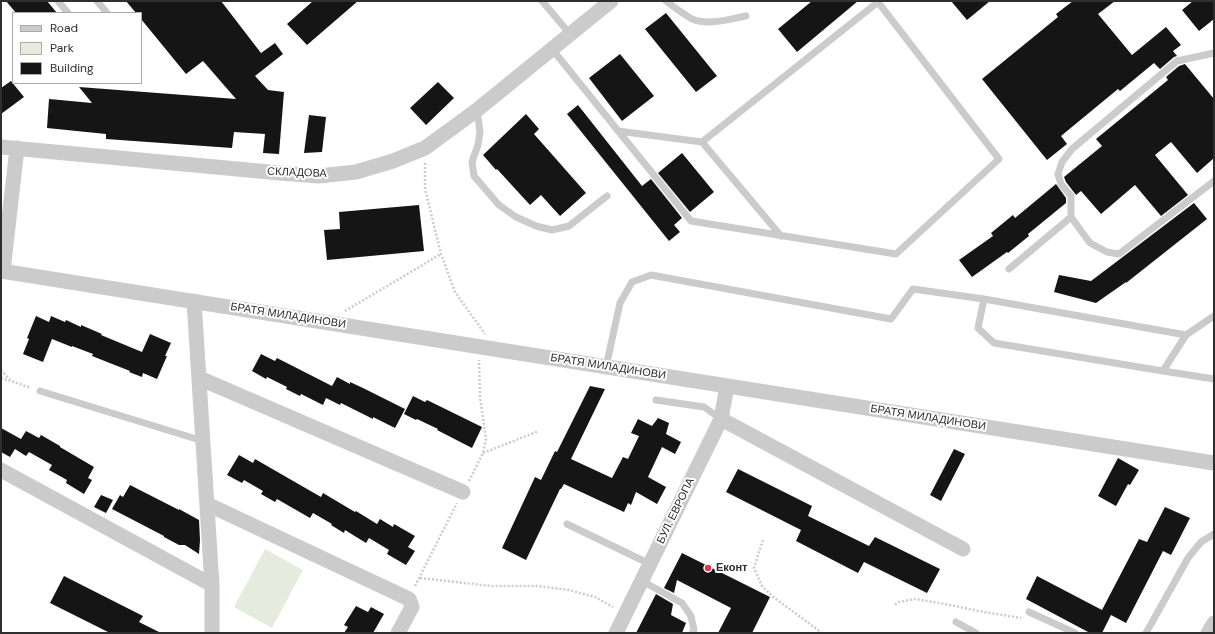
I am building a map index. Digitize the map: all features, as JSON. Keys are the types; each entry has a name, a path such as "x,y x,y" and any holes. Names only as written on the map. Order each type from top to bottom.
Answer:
{"street":[{"name":"СКЛАДОВА","path":"1,146 319,176 356,172 393,161 425,148 477,110 611,1"},
{"path":"2,271 17,148"},
{"name":"БРАТЯ МИЛАДИНОВИ","path":"2,271 1214,463"},
{"path":"194,301 212,585 212,633"},
{"path":"199,378 463,492"},
{"name":"БУЛ. ЕВРОПА","path":"616,633 721,419 727,386"},
{"path":"721,419 963,549"},
{"path":"1,470 212,585"},
{"path":"207,504 409,599 412,607 398,633"},
{"path":"1208,633 1214,623"}],"lane":[{"path":"58,1 67,12"},
{"path":"97,1 106,12"},
{"path":"542,1 570,34"},
{"path":"666,1 678,11 694,20 710,22 746,16"},
{"path":"552,49 691,221 896,254 999,159 878,2 702,142"},
{"path":"1214,53 1177,61 1072,149 1062,162 1058,174 1061,184 1070,196 1071,217 1090,242 1107,252 1119,254 1214,181"},
{"path":"477,110 480,132 478,145 472,162 474,176 499,205 516,217 536,226 552,230 569,226 607,196"},
{"path":"618,131 702,142 781,236"},
{"path":"1008,269 1071,217"},
{"path":"606,367 620,303 632,282 651,275 891,319 913,289 984,299 1186,335"},
{"path":"984,299 978,328 994,343 1214,379"},
{"path":"1163,371 1186,335 1214,316"},
{"path":"40,391 203,441"},
{"path":"656,400 704,407 721,419"},
{"path":"567,524 650,564"},
{"path":"1146,633 1188,558 1201,542 1214,534"},
{"path":"642,581 682,602 691,616 694,630 692,633"},
{"path":"1032,613 1075,633"},
{"path":"956,622 976,633"}],"path":[{"path":"425,148 425,189 441,254 455,292 487,336 492,349"},
{"path":"325,322 441,254"},
{"path":"1,370 10,381"},
{"path":"1,378 40,391"},
{"path":"483,453 539,431"},
{"path":"763,540 754,568 762,586 775,599 822,633"},
{"path":"420,578 491,586 537,586 569,590 595,597 626,614"},
{"path":"895,605 898,602 915,599 1032,619 1032,613"}],"green space":[{"path":"265,549 303,570 272,628 234,607"}],"building":[{"path":"6,1 47,1 56,12 15,12"},
{"path":"126,1 221,1 261,53 275,43 283,54 255,76 268,90 284,92 279,154 263,153 265,134 234,132 232,148 106,139 106,134 47,128 49,99 92,103 79,87 236,99 203,61 186,74 142,20 142,12 135,12"},
{"path":"313,1 358,1 307,45 287,24"},
{"path":"812,1 858,1 797,52 778,29"},
{"path":"951,1 990,1 967,20"},
{"path":"1073,1 1115,1 1098,14 1132,55 1166,27 1181,45 1173,51 1177,56 1160,69 1154,63 1120,91 1118,89 1061,136 1067,144 1047,160 982,79 1058,17 1056,14"},
{"path":"1193,1 1214,1 1214,19 1199,31 1182,10"},
{"path":"666,13 717,76 696,92 645,29"},
{"path":"620,54 654,96 622,121 589,78"},
{"path":"1185,64 1214,99 1214,158 1197,173 1171,142 1155,155 1188,195 1161,216 1135,185 1101,214 1081,191 1076,195 1064,177 1102,146 1096,139 1168,80 1166,77 1179,66"},
{"path":"11,81 24,97 1,114 1,88"},
{"path":"438,82 454,98 426,125 410,108"},
{"path":"578,105 642,186 651,179 682,218 674,225 680,232 669,241 567,114"},
{"path":"526,114 539,129 534,134 586,193 560,216 541,195 530,205 483,155"},
{"path":"309,115 326,117 322,152 304,153"},
{"path":"682,153 714,192 690,212 658,173"},
{"path":"1056,184 1066,198 1066,203 1028,234 1029,236 1008,253 1007,252 972,277 959,260 993,236 991,233 1013,215 1015,218"},
{"path":"1194,203 1207,219 1126,283 1096,303 1054,292 1059,275 1091,281"},
{"path":"419,205 424,251 327,260 324,230 340,229 339,212"},
{"path":"36,316 49,322 51,316 65,322 66,320 81,327 81,325 142,352 150,334 171,343 157,379 143,373 142,377 92,356 93,354 52,339 43,362 23,354 29,339 27,338"},
{"path":"261,354 275,361 277,358 332,386 337,377 405,409 395,428 341,403 340,405 326,398 323,405 301,394 300,396 286,389 287,387 267,377 266,379 252,371"},
{"path":"590,386 605,389 571,459 612,478 623,457 628,459 639,436 631,433 638,419 652,426 658,418 669,423 666,434 681,442 675,454 662,447 648,477 666,487 657,504 636,492 631,505 628,503 624,512 564,484 560,489 526,560 502,548 535,477 541,480 555,451 557,452"},
{"path":"413,396 425,402 427,400 482,427 472,448 437,430 438,429 404,414"},
{"path":"1,428 21,439 26,431 39,438 41,435 94,467 88,478 92,480 84,494 66,483 67,480 49,470 52,465 29,452 26,456 15,449 10,457 1,452"},
{"path":"954,449 965,454 941,501 930,495"},
{"path":"239,455 253,463 255,459 321,497 323,493 377,524 380,519 393,527 394,524 415,536 408,547 415,551 406,565 387,554 389,550 369,538 366,543 345,530 344,533 313,513 310,518 277,499 275,502 261,494 263,491 244,480 242,483 227,475"},
{"path":"1118,458 1139,470 1130,485 1128,484 1116,506 1098,496"},
{"path":"738,469 812,506 808,516 869,546 875,537 940,569 927,593 864,562 858,573 796,541 801,530 726,492"},
{"path":"130,485 199,520 199,554 185,545 179,545 112,509 120,495 123,497"},
{"path":"101,495 113,500 106,513 94,507"},
{"path":"1165,507 1190,518 1171,555 1163,551 1126,623 1111,615 1102,633 1090,633 1026,599 1037,576 1102,610 1139,539 1147,542"},
{"path":"682,553 770,597 752,633 718,633 731,608 677,580 674,593 664,588"},
{"path":"64,576 143,616 139,622 161,633 110,633 50,603"},
{"path":"656,594 673,604 671,615 686,623 682,633 636,633"},
{"path":"356,606 368,612 371,607 384,614 373,633 344,633 348,627 344,625"}],"place":[{"name":"Еконт","path":"708,568"}]}
